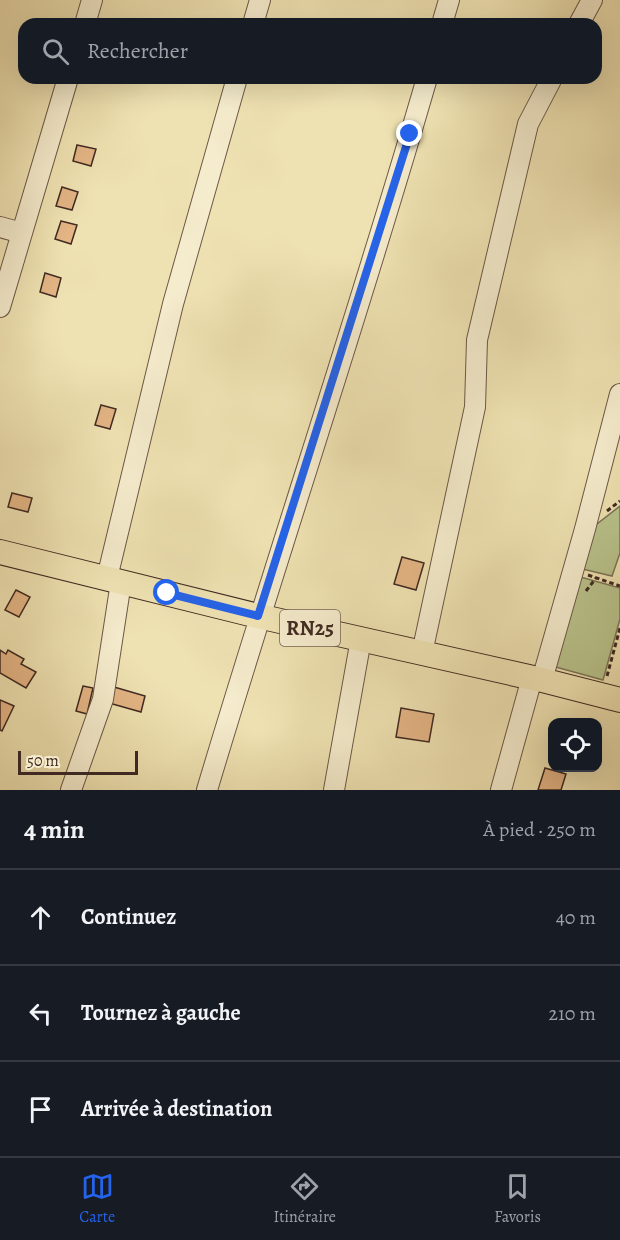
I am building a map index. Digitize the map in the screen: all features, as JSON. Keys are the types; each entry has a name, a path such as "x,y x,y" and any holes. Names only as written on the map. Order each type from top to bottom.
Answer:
{"main road":[{"name":"RN25","path":"0,552 258,616 537,679 612,692"}],"street":[{"path":"87,18 92,0"},
{"path":"255,18 260,0"},
{"path":"444,18 449,0"},
{"path":"582,18 592,0"},
{"path":"0,307 66,84"},
{"path":"71,790 103,699 114,580 173,304 235,84"},
{"path":"207,790 258,616 425,84"},
{"path":"422,653 475,407 477,340 528,124 549,84"},
{"path":"0,227 22,233"},
{"path":"501,790 573,571 620,394"},
{"path":"334,790 361,639"}],"path":[{"path":"573,571 620,586"},
{"path":"612,692 620,628"}],"green space":[{"path":"620,506 620,553 612,576 578,568 588,531"},
{"path":"577,576 620,588 620,619 603,680 552,666"}],"building":[{"path":"77,145 96,149 91,166 73,161"},
{"path":"62,187 78,192 72,210 56,206"},
{"path":"61,221 77,225 71,244 55,239"},
{"path":"45,273 61,278 56,297 40,292"},
{"path":"101,405 116,409 110,429 95,425"},
{"path":"12,493 32,498 28,512 8,507"},
{"path":"402,557 424,563 416,590 394,584"},
{"path":"16,590 30,597 19,617 5,610"},
{"path":"0,650 6,654 8,650 24,659 21,664 36,672 26,688 0,673"},
{"path":"83,686 93,688 87,714 76,711"},
{"path":"114,687 145,696 141,712 109,703"},
{"path":"0,700 14,706 2,731 0,730"},
{"path":"401,708 434,714 429,742 396,737"},
{"path":"545,768 548,769 548,772 566,774 561,790 538,790"}],"route":[{"path":"167,593 258,616 410,134"}]}
